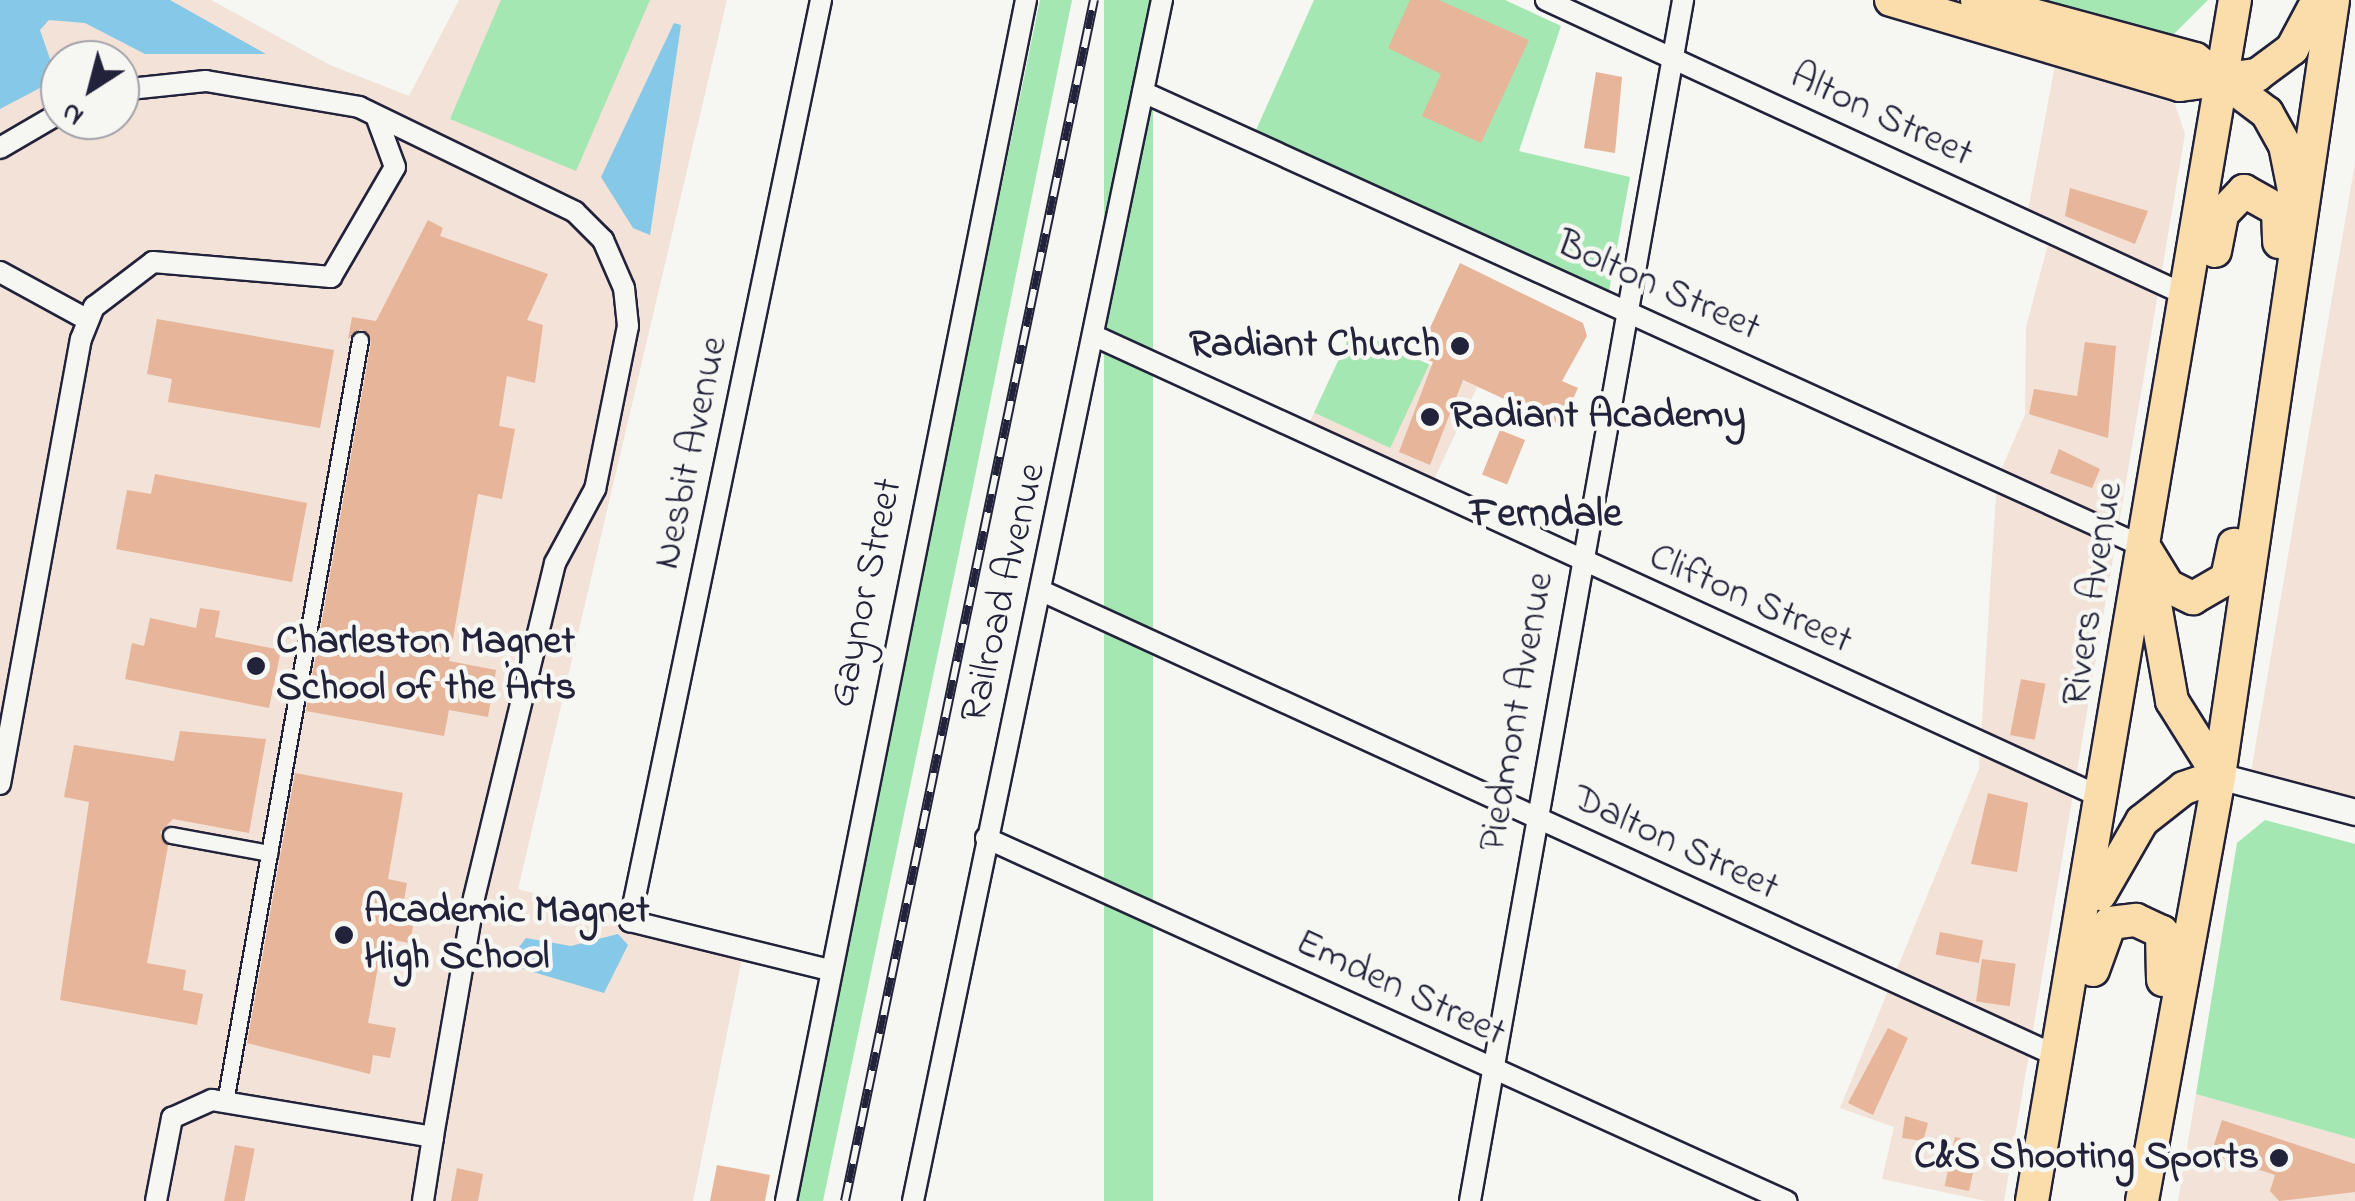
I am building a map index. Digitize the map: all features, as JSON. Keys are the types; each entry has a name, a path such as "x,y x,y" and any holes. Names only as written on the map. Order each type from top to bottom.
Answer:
{"main road":[{"path":"1891,0 2180,85 2257,75 2292,49 2318,0"},
{"path":"1977,0 2195,59 2221,82 2254,98 2278,133 2300,221"},
{"name":"Rivers Avenue","path":"2032,1201 2076,966 2235,0"},
{"path":"2142,1201 2219,776 2280,334 2334,0"},
{"path":"2188,296 2210,276 2222,214 2256,191 2282,220 2269,302 2280,334"},
{"path":"2144,547 2180,594 2216,591 2231,568 2244,478 2266,432"},
{"path":"2144,547 2172,700 2219,776"},
{"path":"2076,966 2124,846 2166,800 2219,776"},
{"path":"2059,1057 2084,1017 2100,934 2110,923 2136,920 2168,946 2154,1041 2164,1067"}],"street":[{"name":"Nesbit Avenue","path":"821,0 630,921 825,969"},
{"name":"Gaynor Street","path":"786,1201 825,969 1026,0"},
{"name":"Railroad Avenue","path":"913,1201 986,838 1044,592 1097,337 1162,0"},
{"name":"Alton Street","path":"1546,0 2188,296"},
{"name":"Piedmont Avenue","path":"1470,1201 1579,562 1683,0"},
{"path":"140,88 206,81 376,115 575,212 616,260 628,326 596,489 554,563 474,899 422,1201"},
{"name":"Bolton Street","path":"1143,92 2144,547"},
{"path":"0,784 88,320 110,288 153,262 330,277 395,167 376,115"},
{"path":"0,148 40,124"},
{"path":"0,272 88,320"},
{"name":"Clifton Street","path":"1097,337 1579,562 2103,798"},
{"path":"225,1102 360,340"},
{"name":"Dalton Street","path":"1044,592 2059,1057"},
{"path":"2219,776 2355,812"},
{"path":"171,835 269,853"},
{"name":"Emden Street","path":"986,838 1786,1201"},
{"path":"156,1201 172,1118 193,1102 225,1102 433,1137"}],"shaded area":[{"path":"0,0 211,0 330,65 409,96 459,0 727,0 518,889 744,949 693,1201 0,1201"},
{"path":"2055,65 2175,104 2185,134 2004,1201 1986,1201 1882,1179 1894,1127 1840,1108 1979,769 1997,479 2025,415 2026,327 2051,233 2026,221"},
{"path":"2355,163 2355,812 2249,784"},
{"path":"1353,329 1477,387 1428,492 1304,434"},
{"path":"2196,1094 2355,1139 2355,1201 2178,1201"}],"green space":[{"path":"501,0 650,0 576,171 450,119"},
{"path":"1040,0 1072,0 973,486 823,1201 792,1201"},
{"path":"1104,0 1153,0 1153,1201 1104,1201"},
{"path":"1314,0 1505,0 1561,26 1519,151 1630,177 1607,302 1252,139"},
{"path":"2026,0 2208,0 2171,37"},
{"path":"1353,329 1429,364 1390,448 1314,412"},
{"path":"2265,820 2355,844 2355,1139 2196,1094 2237,843"}],"water":[{"path":"0,0 170,0 266,54 145,54 140,51 140,40 118,40 85,23 49,20 40,30 43,40 40,40 40,88 0,109"},
{"path":"674,23 681,25 650,235 633,228 601,177"},
{"path":"618,934 628,945 604,993 523,969 512,956 526,938 571,946"}],"building":[{"path":"1410,0 1439,0 1529,40 1481,143 1422,116 1441,74 1388,48"},
{"path":"1596,72 1622,77 1615,153 1584,148"},
{"path":"2070,188 2148,211 2135,244 2065,216"},
{"path":"428,220 443,228 440,236 548,274 527,320 543,325 535,383 507,376 499,426 515,429 502,499 478,494 449,661 496,670 488,717 449,710 444,736 306,711 371,342 361,329 348,339 352,317 376,321"},
{"name":"Radiant Church","path":"1460,263 1583,323 1587,336 1562,381 1578,388 1561,425 1463,380 1430,465 1399,452 1433,362 1417,356"},
{"path":"157,319 334,350 320,428 168,402 172,379 147,374"},
{"path":"2085,342 2116,346 2108,438 2029,414 2034,389 2077,396"},
{"path":"1500,430 1525,440 1507,485 1482,475"},
{"path":"2059,449 2100,469 2092,488 2050,473"},
{"path":"155,474 307,503 292,582 116,549 127,490 151,494"},
{"path":"200,608 220,611 215,637 281,650 269,708 125,679 132,643 144,646 150,618 196,628"},
{"path":"2021,679 2046,684 2035,740 2010,735"},
{"path":"180,731 266,739 249,833 173,819 160,832 168,846 147,963 186,970 183,990 203,994 197,1025 60,1000 89,802 64,797 74,745 174,761"},
{"path":"295,773 403,793 388,879 407,883 400,923 413,926 410,943 383,938 368,1023 396,1028 390,1058 373,1055 370,1074 247,1043"},
{"path":"1988,793 2028,803 2017,872 1971,864"},
{"path":"1940,932 1983,940 1979,963 1936,955"},
{"path":"1982,959 2016,964 2010,1006 1976,1002"},
{"path":"1888,1028 1908,1038 1873,1115 1848,1103"},
{"path":"1905,1116 1928,1123 1923,1141 1902,1138"},
{"name":"C&S Shooting Sports","path":"2222,1120 2355,1164 2355,1192 2279,1201 2270,1191 2275,1175 2211,1154"},
{"path":"1955,1137 1979,1142 1969,1191 1945,1186"},
{"path":"235,1145 255,1149 244,1201 224,1201"},
{"path":"717,1165 770,1175 765,1201 710,1201"},
{"path":"457,1168 483,1174 478,1201 451,1201"}],"railway":[{"path":"845,1201 1094,0"}],"place":[{"name":"Radiant Church","path":"1460,346"},
{"name":"Radiant Academy","path":"1430,417"},
{"name":"Charleston Magnet School of the Arts","path":"256,666"},
{"name":"Academic Magnet High School","path":"344,935"},
{"name":"C&S Shooting Sports","path":"2279,1158"}],"district":[{"name":"Ferndale","path":"1546,515"}]}
